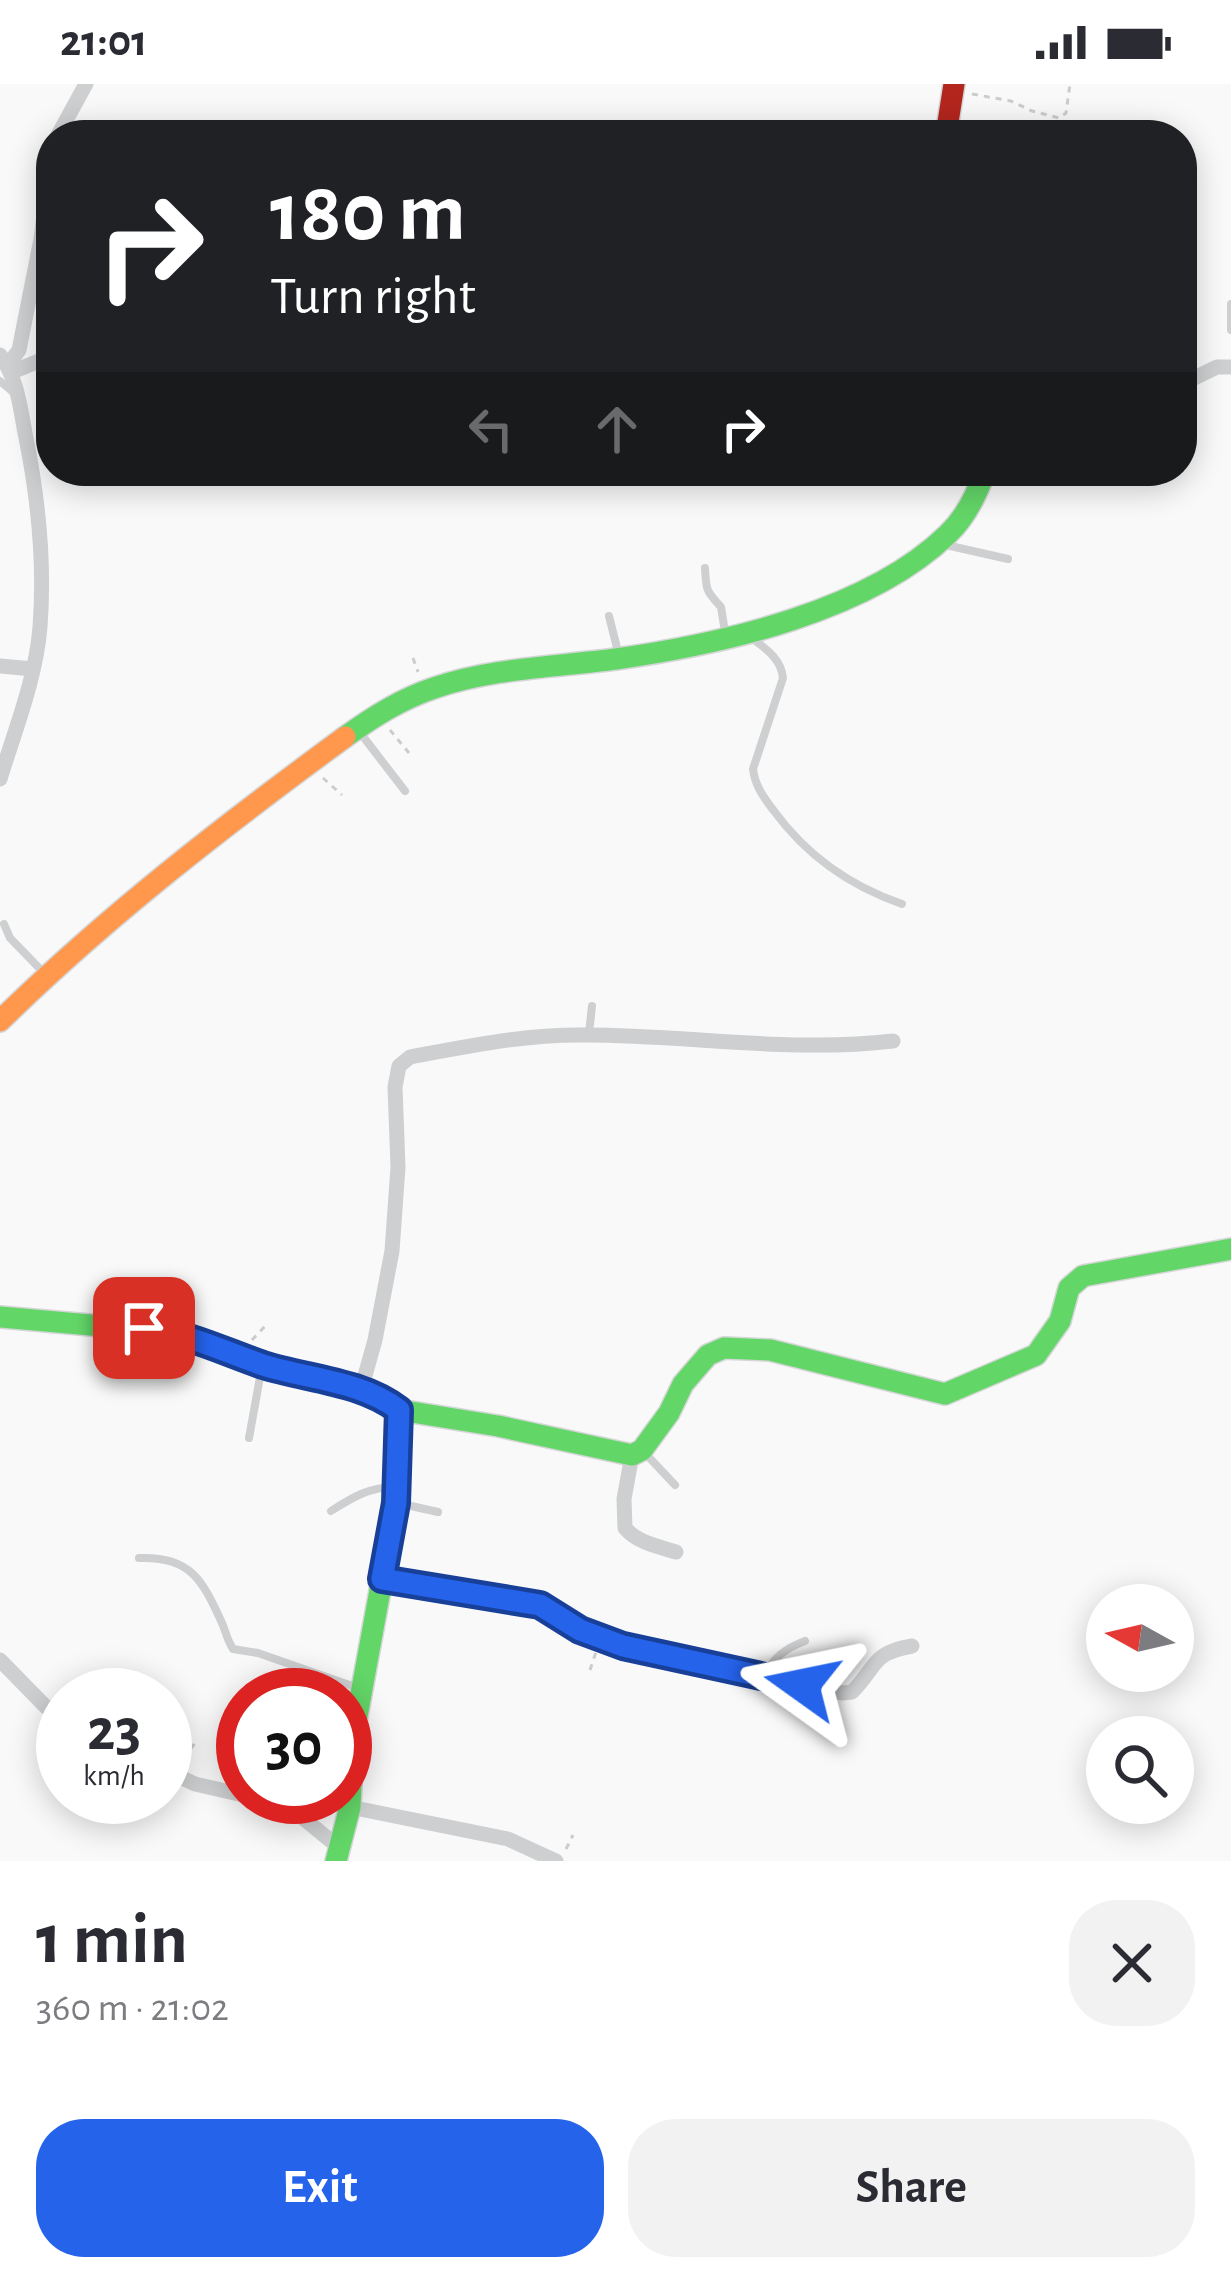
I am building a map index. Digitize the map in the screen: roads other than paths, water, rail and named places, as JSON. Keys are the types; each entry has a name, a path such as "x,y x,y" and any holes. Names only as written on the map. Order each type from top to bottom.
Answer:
{"street":[{"path":"66,120 86,84"},
{"path":"948,120 953,87"},
{"path":"5,368 19,350 36,263"},
{"path":"5,368 36,362"},
{"path":"1197,375 1231,367"},
{"path":"0,779 33,669 40,628 35,476 19,398 5,368"},
{"path":"0,1021 46,975 232,822 378,715 426,691 506,672 620,658 736,636 859,592 939,544 982,486"},
{"path":"0,666 33,669"},
{"path":"361,1390 392,1251 398,1167 395,1087 399,1066 410,1057 522,1036 893,1041"},
{"path":"676,1552 632,1536 625,1528 624,1499 637,1452 708,1355 724,1348 790,1354 945,1394 1036,1355 1060,1321 1069,1288 1082,1276 1231,1249"},
{"path":"0,1317 180,1334 262,1364 361,1390 399,1410 498,1426 621,1455 637,1452"},
{"path":"366,1668 397,1495 399,1410"},
{"path":"382,1579 540,1605 601,1639 842,1693 852,1692 880,1657 912,1646"},
{"path":"0,1660 36,1697"},
{"path":"372,1811 508,1839 556,1861"},
{"path":"307,1824 338,1854 346,1824"}],"lane":[{"path":"1231,304 1231,330"},
{"path":"939,544 1008,559"},
{"path":"705,568 706,590 736,636 776,657 782,668 783,678 753,769 754,780 788,830 815,858 871,893 902,904"},
{"path":"609,616 620,658"},
{"path":"357,729 405,791"},
{"path":"4,924 10,938 46,975"},
{"path":"589,1035 592,1006"},
{"path":"249,1438 262,1364"},
{"path":"637,1452 675,1485"},
{"path":"331,1511 377,1487 438,1512"},
{"path":"139,1558 182,1562 213,1605 233,1649 300,1668"},
{"path":"762,1677 784,1649 805,1641"}]}
